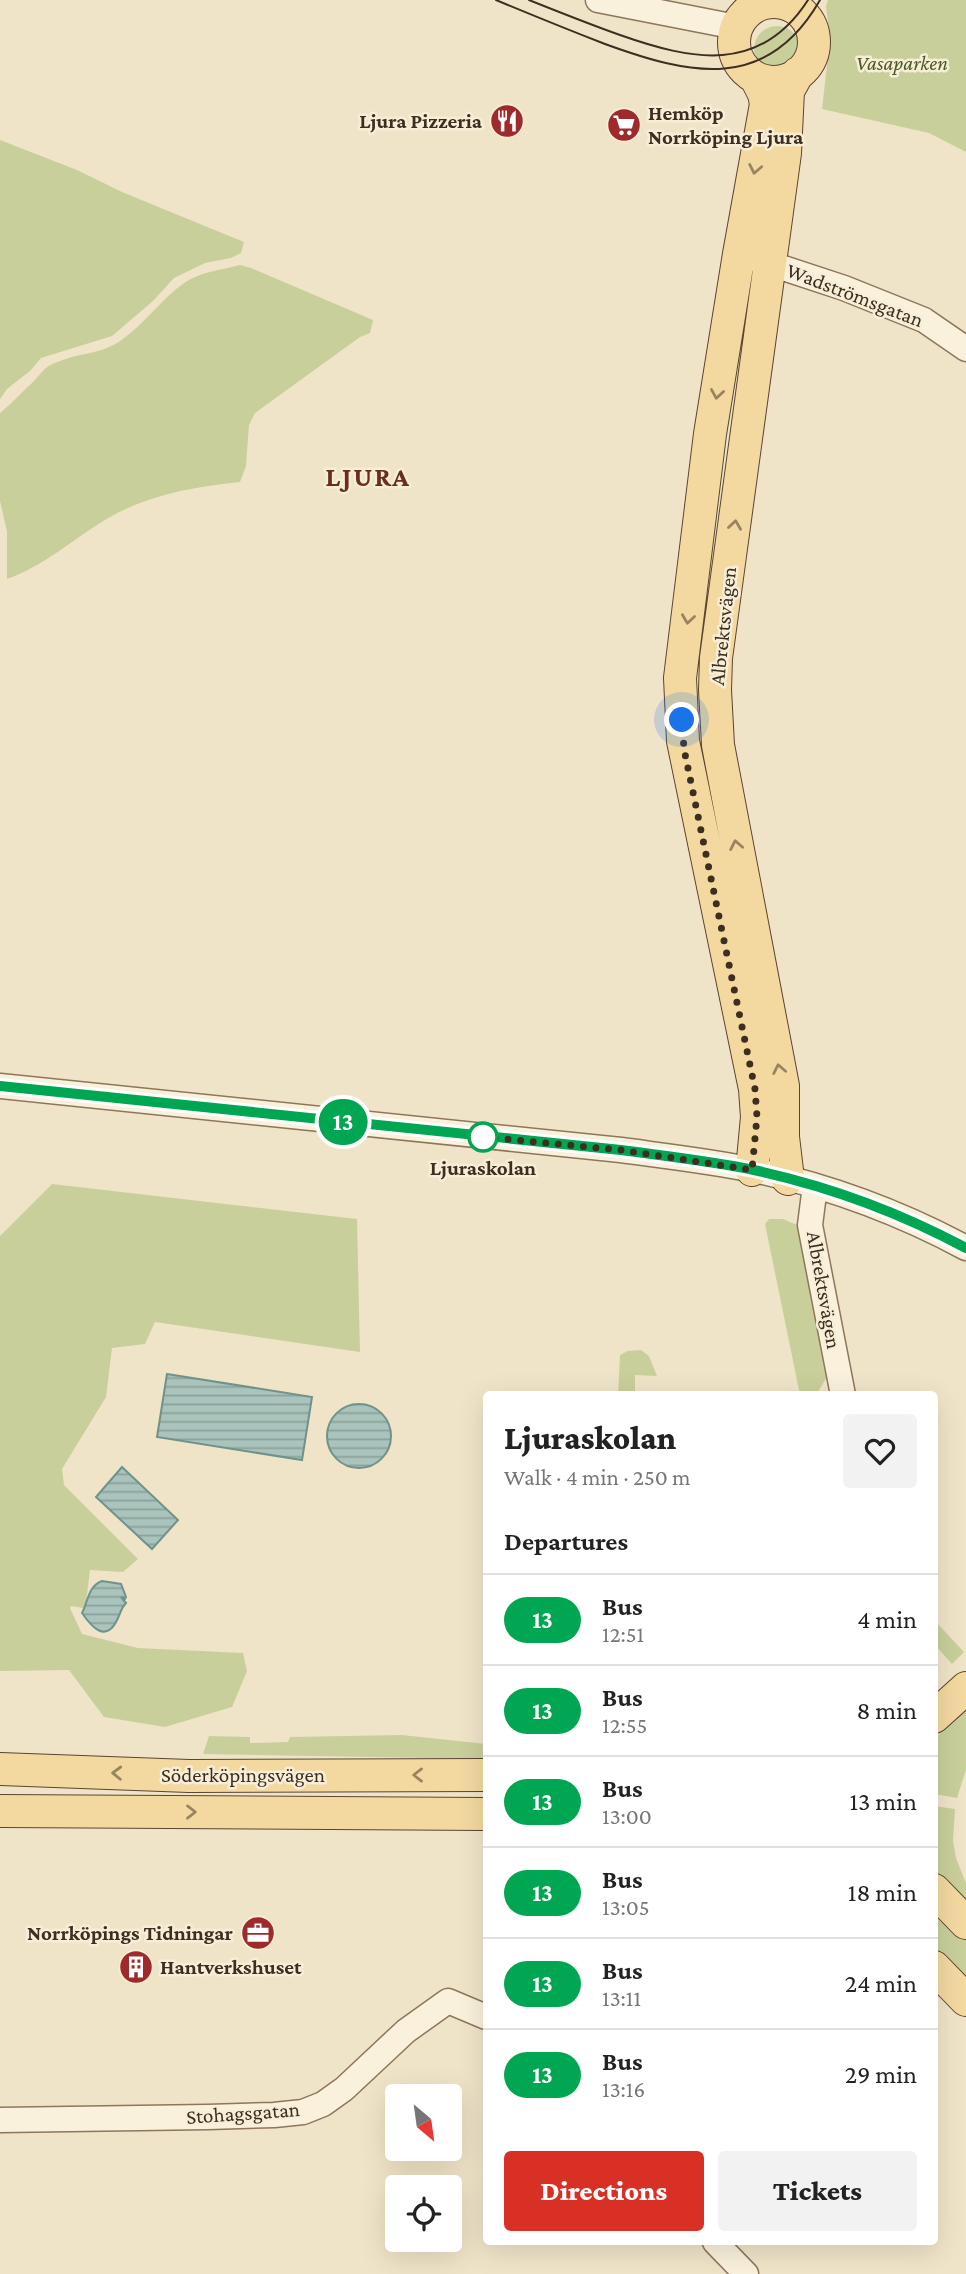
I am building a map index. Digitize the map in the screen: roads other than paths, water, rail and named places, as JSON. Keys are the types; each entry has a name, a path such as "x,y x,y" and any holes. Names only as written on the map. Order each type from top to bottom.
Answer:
{"main road":[{"path":"782,2 808,20 813,31 812,54 798,73 785,80 757,80 740,66 734,54 736,27 754,7 782,2"},
{"name":"Albrektsvägen","path":"798,73 788,91 786,153 716,658 715,690 718,745 783,1087 783,1137 801,1182"},
{"name":"Albrektsvägen","path":"752,1170 757,1117 755,1089 684,749 680,678 710,434 766,104 757,80"},
{"path":"938,1713 966,1688"},
{"name":"Söderköpingsvägen","path":"0,1769 189,1776 483,1775"},
{"name":"Söderköpingsvägen","path":"0,1811 483,1814"},
{"path":"938,1894 966,1923"},
{"path":"938,1971 966,2000"}],"street":[{"path":"598,0 736,27"},
{"name":"Wadströmsgatan","path":"739,254 771,263 924,320 966,349"},
{"path":"0,1086 621,1150 752,1170 877,1206 966,1248"},
{"name":"Albrektsvägen","path":"801,1182 842,1391"},
{"name":"Stohagsgatan","path":"0,2120 208,2117 303,2112 323,2104 344,2089 406,2031 448,2001 483,2016"},
{"path":"718,2245 746,2274"}],"water":[{"path":"167,1374 312,1397 302,1460 157,1437"},
{"path":"359,1404 377,1410 385,1418 391,1436 385,1454 377,1462 359,1468 341,1462 333,1454 327,1436 333,1418 341,1410"},
{"path":"122,1467 178,1520 152,1549 96,1497"},
{"path":"102,1581 121,1584 126,1597 121,1597 126,1603 113,1626 104,1632 94,1627 82,1613 91,1590"}],"tram line":[{"path":"496,0 636,55 696,68 724,68 751,63 776,50 799,30 820,0"},
{"path":"529,0 646,44 698,55 746,51 768,41 789,24 808,0"}],"place":[{"name":"Ljura Pizzeria","path":"507,121"},
{"name":"Hemköp Norrköping Ljura","path":"624,125"},
{"name":"Ljuraskolan","path":"483,1137"},
{"name":"Norrköpings Tidningar","path":"258,1933"},
{"name":"Hantverkshuset","path":"136,1967"}],"district":[{"name":"LJURA","path":"368,476"}],"park label":[{"name":"Vasaparken","path":"902,63"}]}
